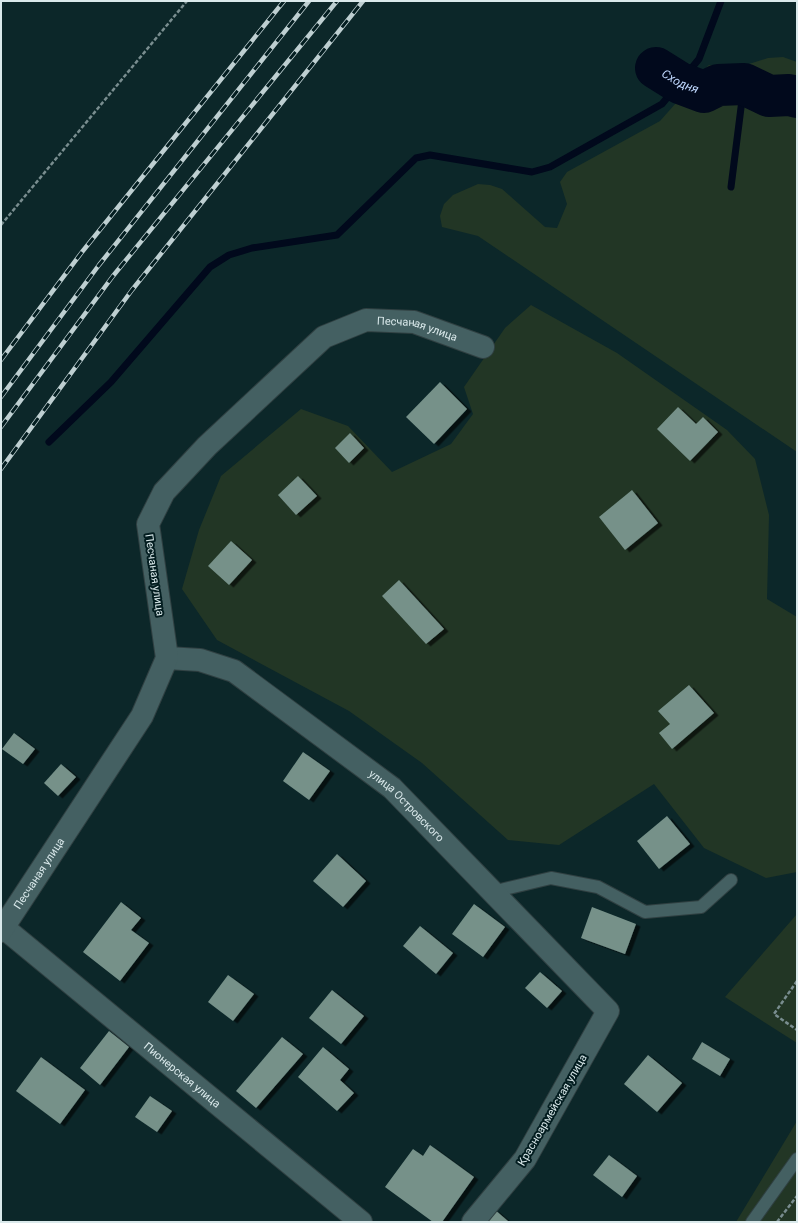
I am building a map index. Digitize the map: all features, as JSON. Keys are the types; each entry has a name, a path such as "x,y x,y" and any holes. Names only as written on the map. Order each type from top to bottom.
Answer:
{"street":[{"name":"Песчаная улица","path":"2,930 142,716 168,658 148,524 164,492 207,446 324,338 366,320 414,322 483,347"},
{"name":"улица Островского","path":"168,658 200,660 234,671 392,788 608,1011"},
{"name":"Пионерская улица","path":"2,930 361,1222"},
{"name":"Красноармейская улица","path":"473,1222 526,1159 608,1011"}],"lane":[{"path":"492,892 550,878 598,887 645,912 701,907 731,880"},
{"path":"752,1222 797,1159"}],"path":[{"path":"1,225 187,1"},
{"path":"797,981 774,1014 797,1030"},
{"path":"777,1222 797,1196"}],"green space":[{"path":"783,57 797,62 797,452 478,236 442,227 440,216 444,204 453,195 478,184 490,185 502,189 545,227 557,228 567,204 560,182 567,172 660,121 676,103 680,91 709,65 733,69 768,58"},
{"path":"531,305 617,353 727,430 755,459 769,515 767,599 797,617 797,872 766,878 704,848 654,784 559,845 508,840 422,763 349,711 217,640 182,589 199,530 221,476 301,409 348,426 392,472 451,444 473,414 464,387 505,328"},
{"path":"797,914 797,1043 725,997"},
{"path":"797,1121 797,1222 736,1222"}],"building":[{"path":"440,382 467,409 434,444 406,417"},
{"path":"678,407 696,424 703,417 718,432 690,461 657,429"},
{"path":"350,433 364,448 349,463 335,448"},
{"path":"298,476 317,496 296,515 278,495"},
{"path":"632,490 658,523 625,550 599,517"},
{"path":"231,541 252,560 229,585 208,566"},
{"path":"399,580 444,629 426,644 382,596"},
{"path":"689,685 714,713 672,749 659,733 670,724 658,711"},
{"path":"14,733 35,749 23,764 2,749"},
{"path":"303,752 330,771 309,800 283,781"},
{"path":"61,764 76,777 58,796 44,783"},
{"path":"667,816 690,844 659,869 637,841"},
{"path":"337,854 366,881 343,907 313,881"},
{"path":"121,902 141,918 131,930 149,943 120,981 83,952"},
{"path":"474,904 505,927 483,957 452,934"},
{"path":"592,907 636,924 625,954 581,938"},
{"path":"420,926 453,953 436,974 403,946"},
{"path":"540,972 562,991 547,1008 525,988"},
{"path":"228,975 254,994 233,1021 208,1002"},
{"path":"332,990 364,1016 341,1044 309,1018"},
{"path":"109,1031 129,1047 100,1085 80,1068"},
{"path":"282,1037 303,1054 256,1108 236,1091"},
{"path":"702,1042 730,1059 720,1076 692,1059"},
{"path":"323,1047 349,1069 340,1080 354,1093 337,1111 298,1077"},
{"path":"648,1055 682,1083 657,1112 624,1084"},
{"path":"41,1057 85,1090 60,1124 16,1091"},
{"path":"150,1096 172,1111 157,1132 135,1117"},
{"path":"430,1145 474,1177 442,1222 433,1222 385,1187 413,1149 423,1156"},
{"path":"609,1155 637,1176 622,1197 593,1175"},
{"path":"494,1209 509,1222 483,1222"}],"waterway":[{"path":"49,442 111,382 210,267 229,255 252,248 337,235 416,158 430,155 532,172 550,167 662,104 699,59 721,1"},
{"name":"Сходня","path":"656,68 680,83 704,92 718,85 744,84 769,96 789,95 797,97"},
{"path":"731,187 744,84"}],"railway":[{"path":"1,360 82,252 284,1"},
{"path":"1,397 99,265 309,1"},
{"path":"1,427 113,276 337,1"},
{"path":"1,469 132,290 363,1"}]}
